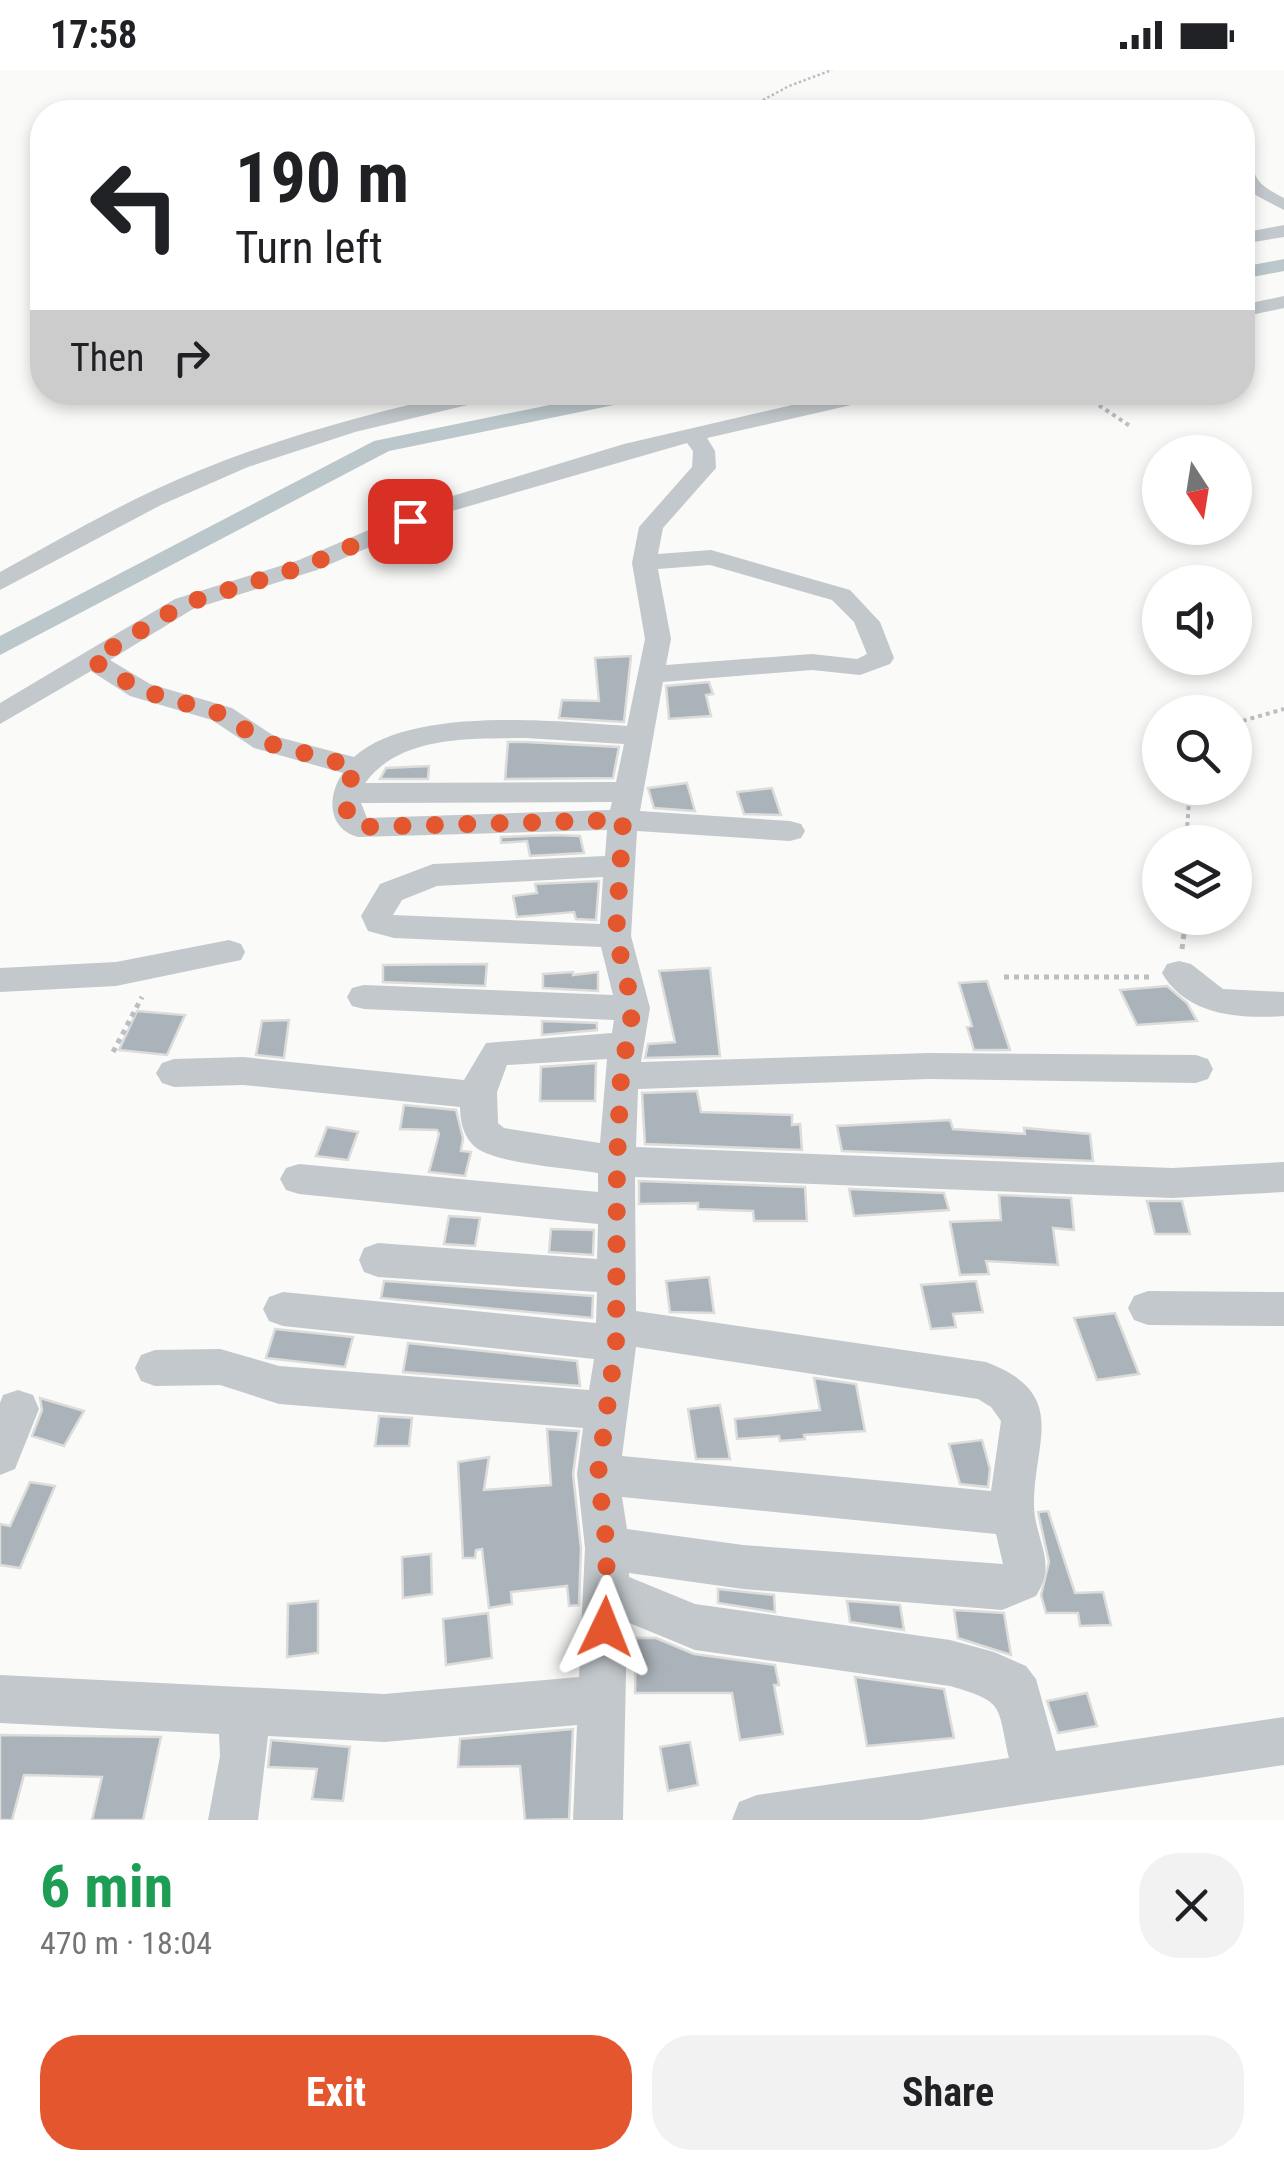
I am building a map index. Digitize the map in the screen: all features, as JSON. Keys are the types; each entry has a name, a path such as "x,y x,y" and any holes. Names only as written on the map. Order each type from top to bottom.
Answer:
{"street":[{"path":"1255,191 1284,206"},
{"path":"1255,237 1284,231"},
{"path":"1255,308 1284,302"},
{"path":"0,582 150,501 207,475 360,426 443,405"},
{"path":"0,715 184,604 308,565 444,506 632,449 822,405"},
{"path":"598,1820 607,1569 598,1474 616,1335 617,1161 624,1061 633,1008 616,936 627,806 658,639 644,563 651,527 704,468 704,452 693,435"},
{"path":"644,563 711,557 840,595 858,608 881,658 860,667 812,662 650,675"},
{"path":"92,660 140,690 222,714 264,742 350,780 627,806 790,830"},
{"path":"350,780 372,755 398,745 472,729 641,736"},
{"path":"616,936 394,926 379,922 376,916 390,892 433,875 621,866"},
{"path":"0,980 82,978 157,968 228,952"},
{"path":"1179,973 1189,986 1232,1006 1283,1004"},
{"path":"364,997 633,1008"},
{"path":"1196,1069 624,1061 498,1052 486,1064 479,1095 480,1127 486,1137 617,1161 1172,1183 1284,1178"},
{"path":"174,1074 259,1072 479,1095"},
{"path":"299,1179 617,1210"},
{"path":"378,1260 616,1277"},
{"path":"1148,1308 1284,1309"},
{"path":"283,1310 616,1335 986,1381 1003,1389 1016,1404 1023,1422 1024,1437 1012,1487 1012,1514 1024,1574 1016,1583 1002,1587 728,1566 607,1569"},
{"path":"155,1368 220,1367 279,1384 606,1411"},
{"path":"0,1455 18,1409"},
{"path":"598,1474 1012,1514"},
{"path":"607,1569 695,1627 751,1632 950,1664 994,1675 1009,1683 1020,1696 1038,1778"},
{"path":"0,1699 384,1718 603,1699"},
{"path":"233,1820 244,1756 243,1713"},
{"path":"757,1820 1284,1741"}],"path":[{"path":"763,100 832,70"},
{"path":"1098,405 1130,426"},
{"path":"1252,718 1284,709"},
{"path":"1004,976 1151,977 1179,973 1184,935"},
{"path":"113,1052 157,968"}],"building":[{"path":"631,656 624,722 559,718 562,700 599,701 595,658"},
{"path":"709,682 713,694 706,695 711,716 669,719 666,686"},
{"path":"508,742 619,747 613,778 505,779"},
{"path":"429,766 428,779 380,779 386,768"},
{"path":"687,783 695,811 654,808 648,788"},
{"path":"772,788 781,815 744,814 737,792"},
{"path":"580,836 584,853 530,856 527,841 501,843 501,837"},
{"path":"599,881 596,920 576,919 574,912 517,917 513,896 537,893 535,884"},
{"path":"487,964 485,986 383,982 383,965"},
{"path":"710,968 720,1056 645,1058 648,1044 675,1042 659,971"},
{"path":"598,972 598,991 543,988 543,974"},
{"path":"987,981 1010,1050 974,1050 967,1027 972,1026 959,983"},
{"path":"1167,986 1187,1003 1197,1021 1137,1025 1120,990"},
{"path":"137,1011 185,1015 167,1055 119,1050"},
{"path":"289,1020 284,1058 256,1055 262,1021"},
{"path":"542,1021 597,1023 597,1030 542,1035"},
{"path":"596,1063 595,1101 540,1101 541,1067"},
{"path":"697,1091 701,1112 792,1115 792,1125 800,1124 802,1150 645,1144 642,1093"},
{"path":"404,1105 456,1110 463,1138 461,1151 471,1152 465,1176 429,1172 439,1134 437,1130 400,1129"},
{"path":"950,1120 953,1129 1025,1134 1024,1128 1090,1134 1093,1161 842,1151 837,1126"},
{"path":"327,1127 358,1132 348,1160 316,1156"},
{"path":"639,1181 805,1187 807,1221 754,1221 753,1211 698,1209 698,1203 639,1204"},
{"path":"849,1189 944,1193 949,1210 854,1216"},
{"path":"999,1195 1071,1198 1074,1230 1053,1228 1058,1265 986,1261 989,1274 960,1275 950,1222 1001,1220"},
{"path":"1147,1201 1182,1201 1190,1234 1155,1234"},
{"path":"449,1216 480,1218 475,1246 444,1244"},
{"path":"551,1229 594,1230 593,1255 549,1252"},
{"path":"709,1277 714,1313 670,1312 666,1281"},
{"path":"384,1281 593,1296 592,1318 381,1298"},
{"path":"976,1281 983,1312 953,1314 956,1327 931,1329 921,1285"},
{"path":"1115,1313 1139,1374 1097,1380 1074,1318"},
{"path":"275,1329 353,1337 345,1367 266,1358"},
{"path":"408,1343 577,1361 580,1386 403,1372"},
{"path":"814,1378 856,1384 865,1431 804,1435 805,1439 780,1441 779,1436 737,1439 735,1419 820,1410"},
{"path":"40,1398 84,1411 64,1446 32,1436 42,1410"},
{"path":"720,1405 730,1459 696,1459 688,1409"},
{"path":"379,1416 412,1418 409,1446 375,1446"},
{"path":"547,1429 579,1431 573,1474 581,1548 579,1605 569,1606 567,1586 511,1592 512,1604 489,1608 482,1549 476,1550 475,1558 463,1558 458,1462 489,1457 484,1490 551,1485"},
{"path":"982,1440 990,1469 988,1487 960,1484 949,1444"},
{"path":"30,1482 55,1486 20,1568 0,1565 0,1524 10,1526"},
{"path":"1048,1511 1075,1593 1103,1592 1111,1625 1080,1626 1078,1613 1046,1613 1041,1595 1049,1562 1038,1512"},
{"path":"431,1554 432,1594 403,1598 402,1557"},
{"path":"718,1589 774,1595 775,1612 718,1603"},
{"path":"318,1601 318,1653 287,1657 288,1604"},
{"path":"847,1601 900,1605 904,1630 850,1622"},
{"path":"954,1610 1004,1613 1011,1655 958,1638"},
{"path":"488,1613 492,1658 446,1665 443,1619"},
{"path":"636,1638 656,1638 694,1654 775,1665 779,1685 774,1685 783,1734 740,1740 732,1693 635,1693"},
{"path":"855,1677 944,1689 954,1738 867,1746"},
{"path":"1087,1693 1097,1726 1058,1733 1047,1701"},
{"path":"573,1729 569,1819 525,1820 520,1766 458,1767 460,1739"},
{"path":"0,1735 161,1737 143,1820 92,1820 102,1777 24,1775 12,1820 0,1820"},
{"path":"271,1740 350,1747 343,1801 312,1799 317,1769 268,1767"},
{"path":"690,1742 698,1785 668,1791 660,1747"}],"waterway":[{"path":"1255,271 1284,265"},
{"path":"0,647 382,446 584,405"}],"route":[{"path":"410,521 308,565 184,604 92,660 140,690 222,714 264,742 355,767 346,793 347,813 358,827 623,820 616,936 633,1008 621,1076 616,1343 598,1474 607,1548 605,1627"}]}
